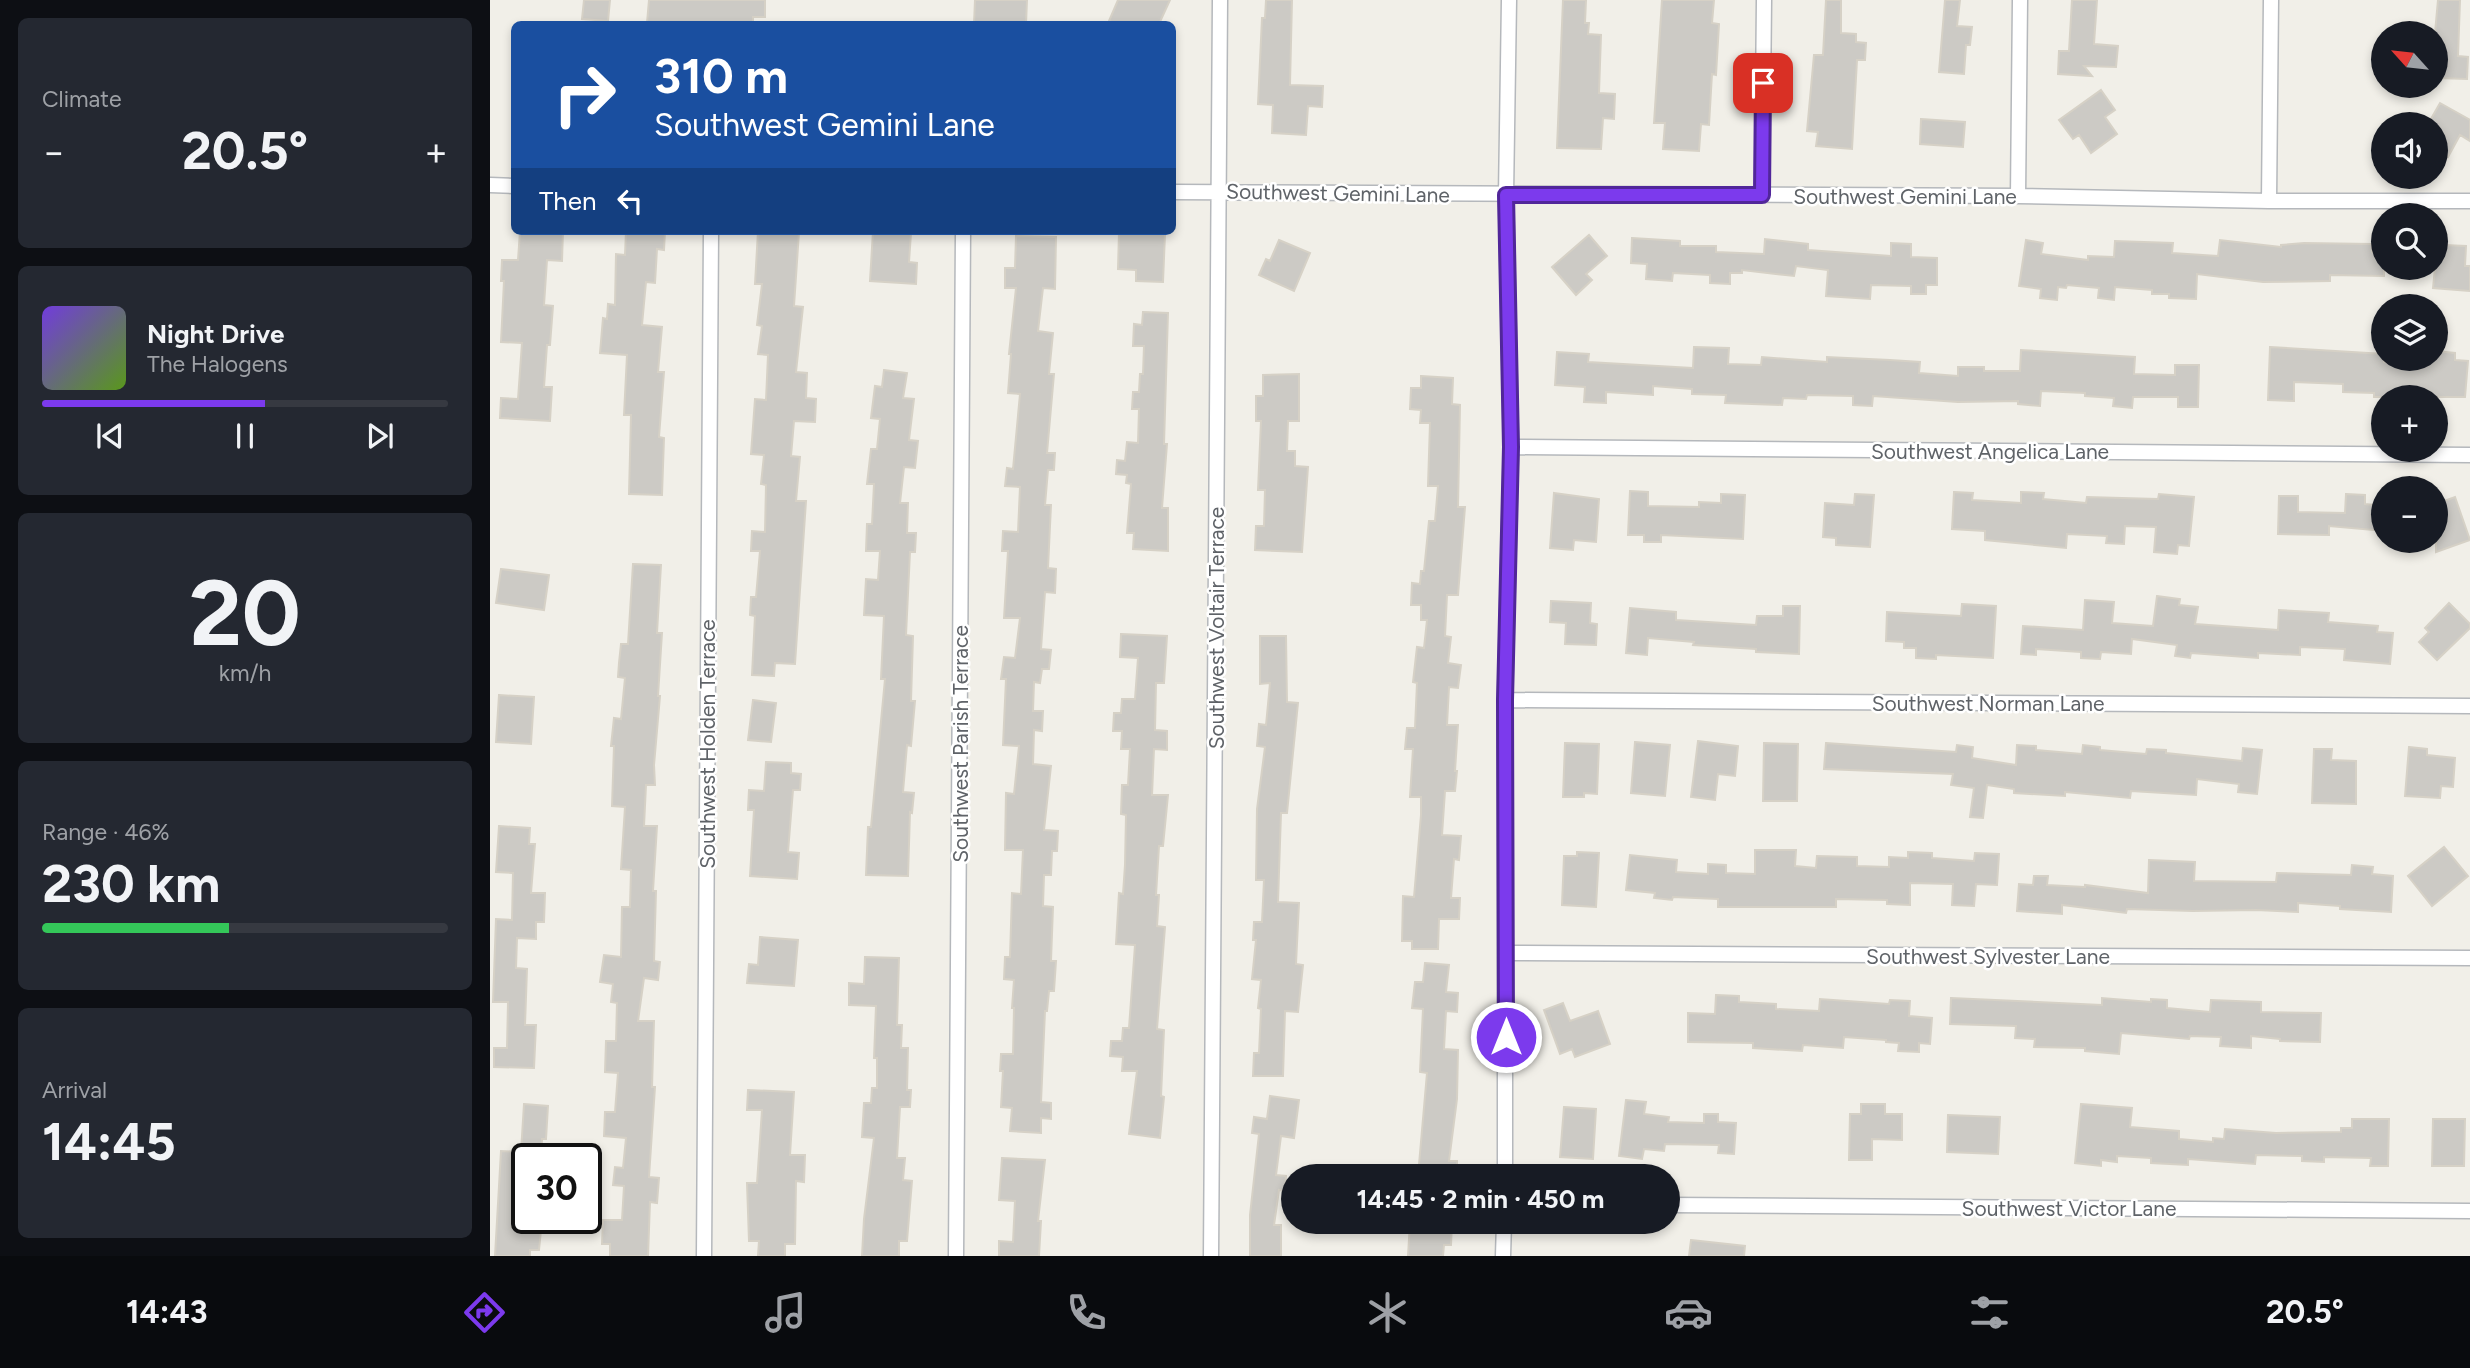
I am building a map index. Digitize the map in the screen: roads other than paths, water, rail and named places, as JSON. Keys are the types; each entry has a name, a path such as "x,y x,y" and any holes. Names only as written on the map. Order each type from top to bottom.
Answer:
{"street":[{"name":"Southwest Voltair Terrace","path":"1211,1256 1220,0"},
{"path":"1505,1164 1505,700 1511,447 1506,195 1509,0"},
{"path":"1762,195 1764,0"},
{"path":"2018,196 2020,0"},
{"path":"2269,201 2271,0"},
{"path":"490,186 511,186"},
{"name":"Southwest Gemini Lane","path":"1176,192 2470,201"},
{"name":"Southwest Holden Terrace","path":"704,1256 711,235"},
{"name":"Southwest Parish Terrace","path":"956,1256 963,235"},
{"name":"Southwest Angelica Lane","path":"1511,447 2470,455"},
{"name":"Southwest Norman Lane","path":"1505,700 2470,706"},
{"name":"Southwest Sylvester Lane","path":"1506,953 2470,958"},
{"name":"Southwest Victor Lane","path":"1680,1205 2470,1211"},
{"path":"1503,1256 1504,1234"}]}
